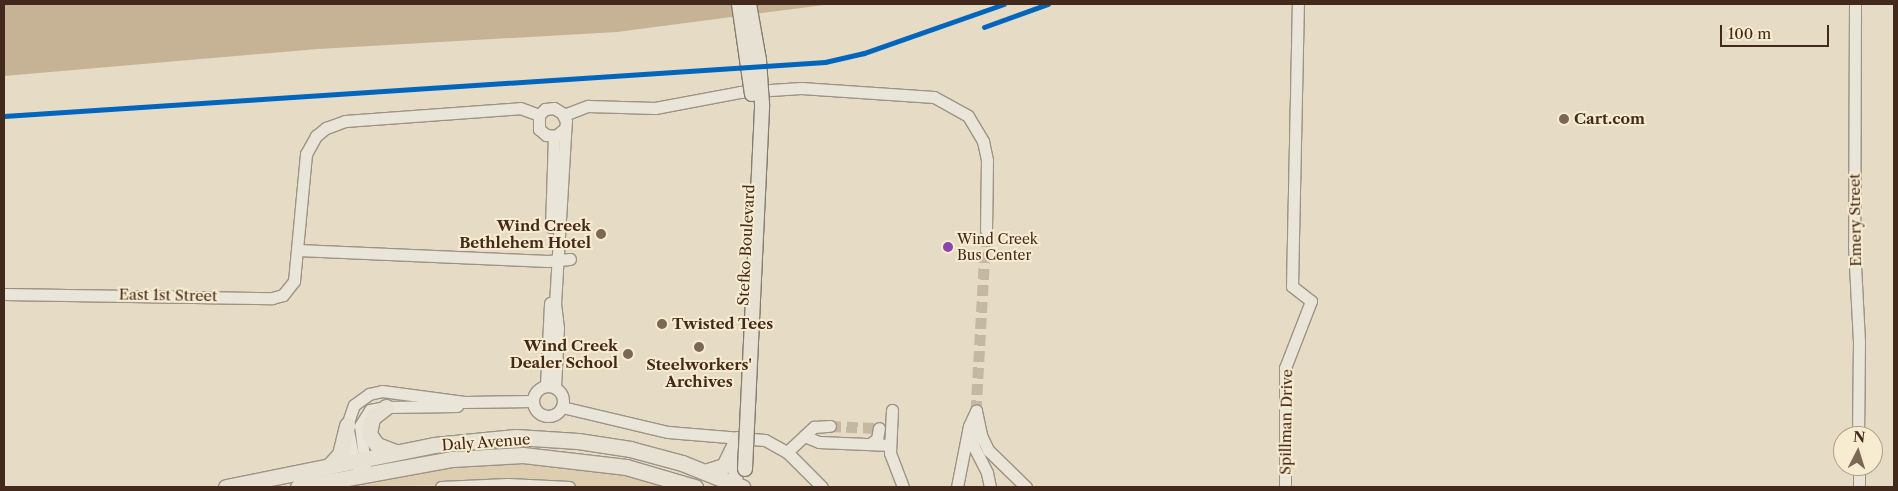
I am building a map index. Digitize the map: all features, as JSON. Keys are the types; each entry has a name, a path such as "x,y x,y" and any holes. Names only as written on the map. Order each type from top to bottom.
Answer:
{"highway":[{"path":"386,407 372,418 369,434 377,445 397,453"},
{"path":"328,466 340,454 347,425"},
{"name":"Daly Avenue","path":"226,487 328,466 467,441 551,438 630,449 705,472 739,486"},
{"path":"705,472 735,468 737,439"},
{"name":"Daly Avenue","path":"298,487 452,459 537,456 626,467 695,487"}],"main road":[{"name":"Stefko Boulevard","path":"737,439 753,104 739,4"},
{"name":"Stefko Boulevard","path":"739,486 735,468 762,104 759,60 749,4"}],"street":[{"name":"Spillman Drive","path":"1285,487 1285,368 1311,301 1292,286 1298,4"},
{"name":"Emery Street","path":"1855,4 1854,246 1859,342 1858,426"},
{"path":"539,115 550,108 564,115 588,106 655,108 740,92 801,88 934,97 968,116 983,141 987,160 986,230"},
{"path":"539,115 520,108 333,124 316,136 306,154 298,250 554,260 570,259"},
{"path":"539,115 539,129 546,135 558,133"},
{"path":"550,386 558,133 564,115"},
{"name":"East 1st Street","path":"4,294 272,298 291,288 298,250"},
{"path":"550,386 562,394 562,407 556,414 548,416 536,410 533,401 535,393 550,386"},
{"path":"363,474 347,425 354,405 376,392 464,402 533,401"},
{"path":"360,460 360,429 362,419 370,410 386,407 456,406 464,402"},
{"path":"562,407 668,432 758,438 787,452 822,487"},
{"path":"870,444 877,439 892,413"},
{"path":"957,487 968,426 976,415"},
{"path":"976,415 973,442 990,487"},
{"path":"976,415 981,435 988,450 1026,487"},
{"path":"787,452 814,427 830,426"},
{"path":"882,428 890,446 892,463 903,487"},
{"path":"804,436 819,442 890,446"},
{"path":"441,487 508,484 569,487"}],"shaded area":[{"path":"4,4 832,4 617,32 318,49 4,76"},
{"path":"550,460 628,472 678,487 585,487 559,483 320,487 481,461"}],"tunnel":[{"path":"976,411 986,230"},
{"path":"830,426 876,428"}],"transit line":[{"path":"4,116 825,62 864,53 1004,4"},
{"path":"984,27 1048,4"}],"place":[{"name":"Cart.com","path":"1564,119"},
{"name":"Wind Creek Bethlehem Hotel","path":"601,234"},
{"name":"Wind Creek Bus Center","path":"948,247"},
{"name":"Twisted Tees","path":"662,324"},
{"name":"Steelworkers' Archives","path":"699,347"},
{"name":"Wind Creek Dealer School","path":"628,354"}]}
